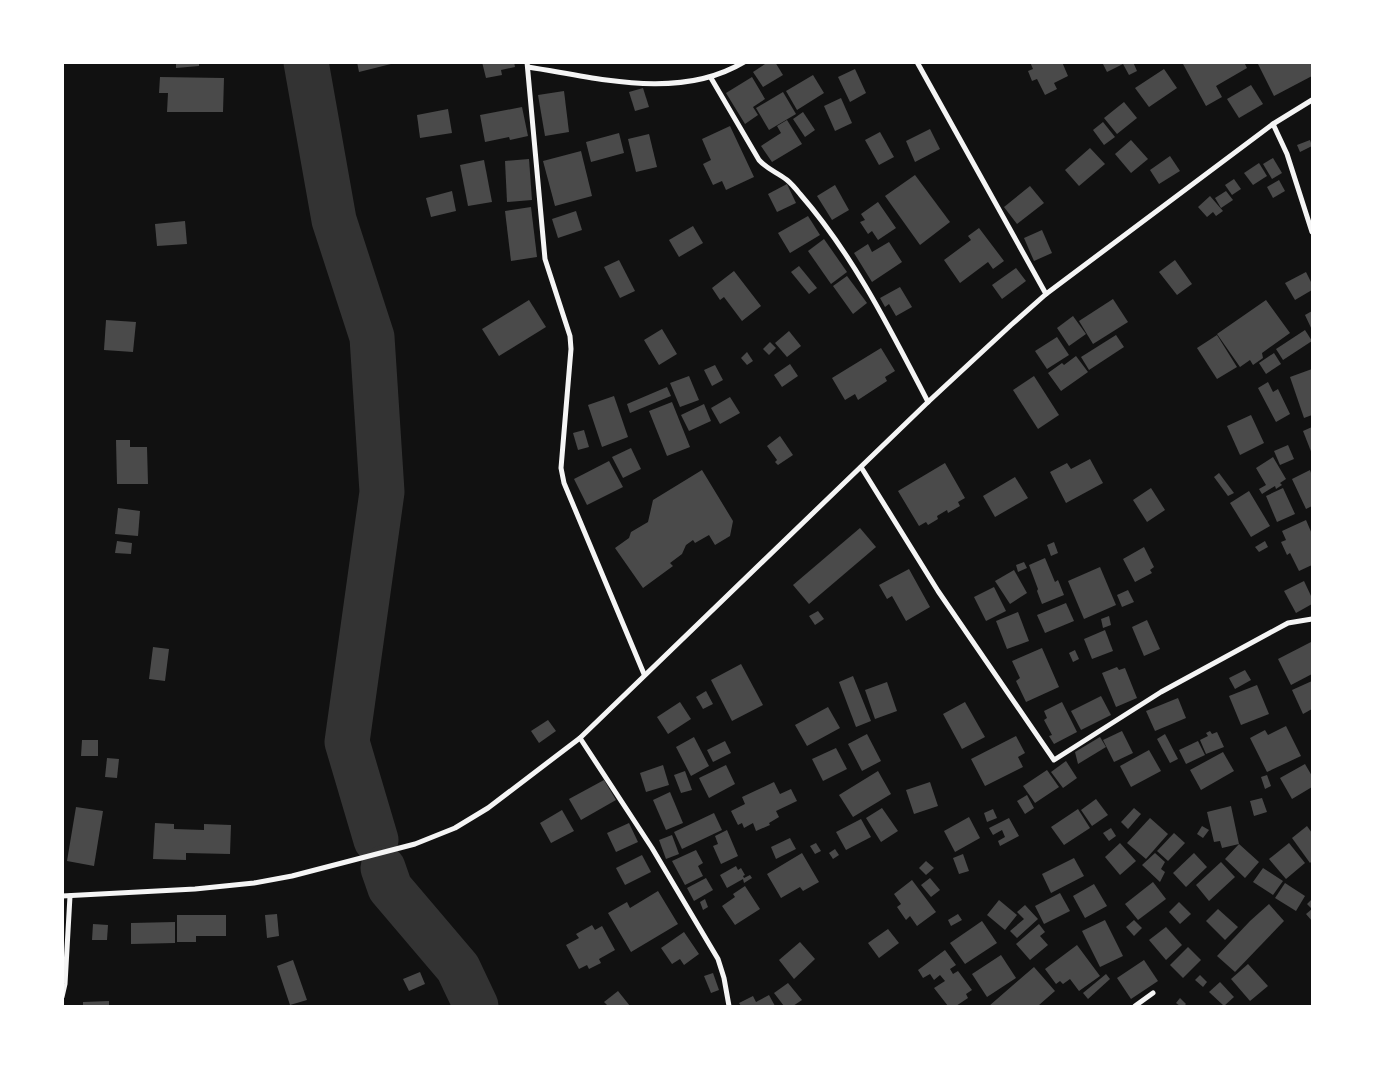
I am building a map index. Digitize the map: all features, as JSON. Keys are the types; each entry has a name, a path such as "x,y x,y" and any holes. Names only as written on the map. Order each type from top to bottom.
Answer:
{"street":[{"path":"644,674 564,483 561,468 572,349 570,336 545,259 527,65 646,84 679,84 711,78 744,62"},
{"path":"917,62 1046,294"},
{"path":"711,78 759,160 768,169 787,180 799,192 824,222 849,257 876,303 928,402"},
{"path":"62,896 196,890 254,883 343,864 415,844 455,828 488,808 580,738 644,674 928,402 1046,294 1273,124 1312,100"},
{"path":"1273,124 1287,154 1312,232"},
{"path":"862,467 938,591 1054,760 1136,707 1178,683 1288,623 1312,619"},
{"path":"580,738 642,830 718,958 729,1006"},
{"path":"62,997 65,984 70,896"},
{"path":"1135,1006 1153,994"}],"building":[{"path":"176,62 199,62 199,66 176,68"},
{"path":"357,62 395,62 395,63 359,72"},
{"path":"482,62 514,62 515,67 501,70 502,75 486,78"},
{"path":"768,62 775,62 783,75 763,87 753,72"},
{"path":"1030,62 1062,62 1068,76 1054,83 1057,89 1045,95 1037,79 1032,81 1028,71 1033,69"},
{"path":"1102,62 1133,62 1137,71 1129,75 1123,64 1107,72"},
{"path":"1186,62 1244,62 1247,68 1216,86 1222,97 1206,106 1183,64"},
{"path":"1257,62 1312,62 1312,76 1274,96"},
{"path":"855,69 866,93 850,102 838,77"},
{"path":"1164,69 1177,88 1149,107 1135,88"},
{"path":"813,75 824,93 797,110 786,91"},
{"path":"160,77 224,78 223,112 167,112 168,93 159,93"},
{"path":"752,77 765,99 753,107 758,115 745,124 726,93"},
{"path":"1251,85 1263,104 1239,118 1227,99"},
{"path":"643,88 649,107 635,111 629,92"},
{"path":"564,91 569,132 545,136 538,95"},
{"path":"783,92 796,114 769,130 756,108"},
{"path":"841,98 852,123 835,131 824,106"},
{"path":"1124,102 1137,118 1117,134 1104,118"},
{"path":"522,107 528,136 510,140 509,137 485,142 480,115"},
{"path":"448,109 452,133 420,138 417,115"},
{"path":"803,112 815,130 805,137 793,119"},
{"path":"787,120 802,144 772,162 761,146 781,133 777,126"},
{"path":"1103,122 1115,137 1104,145 1093,130"},
{"path":"730,126 754,177 726,190 722,181 713,185 703,164 711,160 702,139"},
{"path":"930,129 940,149 915,162 906,141"},
{"path":"880,132 894,157 879,165 865,140"},
{"path":"619,133 624,153 591,162 586,142"},
{"path":"649,134 657,167 636,172 628,139"},
{"path":"1131,140 1148,159 1131,173 1115,154"},
{"path":"1310,140 1312,146 1300,152 1297,145"},
{"path":"1090,148 1105,164 1079,186 1065,170"},
{"path":"581,151 592,196 555,206 543,161"},
{"path":"1170,156 1180,171 1159,184 1150,170"},
{"path":"1273,158 1282,173 1272,179 1263,164"},
{"path":"529,159 532,200 507,202 505,161"},
{"path":"484,160 492,202 468,206 460,165"},
{"path":"1259,163 1267,176 1253,185 1244,173"},
{"path":"915,175 950,222 920,245 885,196"},
{"path":"1234,179 1241,189 1232,195 1225,185"},
{"path":"1279,180 1285,191 1273,198 1267,187"},
{"path":"787,184 796,203 777,212 768,194"},
{"path":"835,185 849,210 832,220 817,196"},
{"path":"1030,186 1044,203 1017,224 1004,207"},
{"path":"452,191 456,211 431,217 426,198"},
{"path":"1226,191 1233,200 1221,208 1215,198"},
{"path":"1210,196 1223,211 1216,216 1213,212 1207,217 1198,207"},
{"path":"878,202 896,228 878,240 872,231 868,234 860,222 865,220 861,214"},
{"path":"531,207 537,257 511,261 505,211"},
{"path":"576,211 582,230 558,238 552,219"},
{"path":"808,216 820,235 790,253 778,233"},
{"path":"185,221 187,244 157,246 155,224"},
{"path":"693,226 703,243 679,257 669,240"},
{"path":"979,228 1004,261 993,269 988,262 960,283 944,260 971,240 968,236"},
{"path":"1042,230 1052,253 1034,261 1024,238"},
{"path":"824,239 847,272 831,284 808,251"},
{"path":"889,242 902,262 872,282 854,253 868,244 872,252"},
{"path":"619,260 635,291 620,298 604,267"},
{"path":"1175,260 1192,284 1177,295 1159,272"},
{"path":"799,266 817,288 809,294 791,272"},
{"path":"1016,268 1026,281 1002,299 992,285"},
{"path":"734,271 761,306 742,321 724,297 720,300 712,288"},
{"path":"1306,272 1312,284 1312,290 1295,300 1285,283"},
{"path":"847,276 867,303 853,314 833,286"},
{"path":"900,287 912,307 896,316 889,304 885,307 880,298"},
{"path":"1113,299 1128,322 1093,344 1079,321"},
{"path":"529,300 546,327 499,356 482,329"},
{"path":"1266,300 1290,333 1262,353 1263,358 1253,365 1250,360 1240,367 1217,334"},
{"path":"1312,311 1312,330 1305,315"},
{"path":"1073,316 1086,334 1069,346 1057,328"},
{"path":"106,320 136,322 133,352 104,350"},
{"path":"662,329 677,354 659,365 644,340"},
{"path":"1305,330 1312,341 1283,360 1276,349"},
{"path":"789,331 801,346 787,357 775,343"},
{"path":"1116,335 1124,347 1089,370 1081,357"},
{"path":"1217,335 1237,367 1217,379 1197,348"},
{"path":"1057,337 1069,355 1047,369 1035,351"},
{"path":"770,342 776,348 769,355 763,349"},
{"path":"881,348 895,371 885,377 887,381 858,400 855,394 845,400 832,378"},
{"path":"747,352 753,361 747,365 741,358"},
{"path":"1274,353 1281,364 1266,374 1259,363"},
{"path":"1076,356 1088,372 1061,391 1048,373"},
{"path":"790,364 798,376 782,387 774,375"},
{"path":"715,365 723,380 712,386 704,370"},
{"path":"1312,369 1312,415 1304,418 1290,377"},
{"path":"689,376 699,400 680,407 670,383"},
{"path":"1034,376 1059,415 1038,429 1013,390"},
{"path":"1268,382 1273,392 1278,389 1290,414 1276,422 1258,388"},
{"path":"667,387 671,396 630,413 627,404"},
{"path":"614,396 628,437 602,447 588,405"},
{"path":"730,397 740,413 720,424 711,408"},
{"path":"672,402 690,447 667,456 649,411"},
{"path":"704,404 711,421 689,431 681,415"},
{"path":"1251,415 1264,443 1240,455 1227,426"},
{"path":"1312,427 1312,454 1303,431"},
{"path":"584,430 589,447 578,450 573,433"},
{"path":"780,436 793,455 778,465 775,462 777,460 767,446"},
{"path":"116,440 130,440 130,447 147,447 148,484 117,484"},
{"path":"1288,445 1294,459 1280,465 1274,451"},
{"path":"631,448 641,469 623,478 612,457"},
{"path":"1273,457 1286,479 1276,489 1275,486 1262,494 1259,489 1266,485 1256,468"},
{"path":"1090,459 1103,483 1066,503 1050,472 1067,463 1071,469"},
{"path":"609,461 623,487 587,505 574,479"},
{"path":"945,463 965,498 958,502 960,506 948,513 947,510 928,525 926,522 919,526 898,491"},
{"path":"702,470 733,521 730,536 715,545 709,535 695,543 693,540 686,545 682,554 670,563 673,566 643,588 615,548 629,538 631,532 648,522 653,500"},
{"path":"1310,470 1312,476 1312,506 1306,509 1292,479"},
{"path":"1219,473 1234,493 1228,496 1214,477"},
{"path":"1015,477 1028,498 995,517 983,496"},
{"path":"1151,488 1165,510 1147,522 1133,500"},
{"path":"1283,488 1295,514 1277,522 1266,496"},
{"path":"1249,491 1270,526 1251,537 1230,503"},
{"path":"118,508 140,511 138,536 115,534"},
{"path":"1306,520 1312,534 1312,565 1299,571 1290,553 1287,555 1281,542 1286,540 1282,531"},
{"path":"860,528 876,547 809,604 793,585"},
{"path":"117,541 132,543 131,554 115,553"},
{"path":"1265,541 1268,547 1259,552 1255,547"},
{"path":"1054,542 1058,553 1051,556 1047,545"},
{"path":"1144,547 1154,567 1150,570 1152,573 1135,582 1123,559"},
{"path":"1045,558 1055,582 1058,580 1064,595 1042,604 1029,565"},
{"path":"1024,562 1027,568 1018,572 1016,565"},
{"path":"1100,567 1116,605 1084,619 1068,581"},
{"path":"909,569 930,607 906,621 892,596 887,599 879,585"},
{"path":"1014,570 1027,593 1010,604 995,581"},
{"path":"1304,581 1312,598 1312,604 1296,613 1284,591"},
{"path":"994,587 1006,611 986,621 974,597"},
{"path":"1128,590 1134,602 1122,607 1117,595"},
{"path":"1066,603 1074,621 1045,633 1037,615"},
{"path":"818,611 824,619 815,625 809,616"},
{"path":"1018,612 1029,641 1007,649 996,621"},
{"path":"1109,616 1111,625 1103,628 1101,619"},
{"path":"1147,620 1160,649 1144,656 1132,627"},
{"path":"1105,630 1113,651 1092,659 1084,639"},
{"path":"1311,642 1312,674 1291,685 1278,659"},
{"path":"153,647 169,649 165,681 149,679"},
{"path":"1042,648 1059,687 1026,702 1016,681 1020,678 1012,661"},
{"path":"1075,650 1079,659 1073,662 1069,653"},
{"path":"741,664 763,705 732,721 711,680"},
{"path":"1117,667 1119,670 1125,668 1137,698 1116,707 1102,673"},
{"path":"1245,670 1251,680 1235,689 1229,678"},
{"path":"853,676 871,721 856,727 839,682"},
{"path":"1312,681 1312,709 1303,714 1292,690"},
{"path":"887,682 897,711 875,719 865,690"},
{"path":"1257,685 1269,714 1241,725 1229,696"},
{"path":"706,691 713,704 703,709 696,697"},
{"path":"1101,696 1111,715 1081,730 1071,711"},
{"path":"1178,698 1186,718 1155,731 1146,711"},
{"path":"680,702 691,719 668,734 657,717"},
{"path":"965,702 985,737 962,749 943,714"},
{"path":"1062,702 1077,732 1054,744 1049,736 1052,735 1044,720 1047,718 1044,711"},
{"path":"828,707 840,728 807,746 795,725"},
{"path":"548,720 556,731 539,743 531,731"},
{"path":"1286,726 1301,756 1267,772 1250,738 1265,730 1268,735"},
{"path":"1122,731 1133,753 1114,762 1103,740"},
{"path":"1210,731 1212,734 1217,732 1224,747 1206,754 1200,740 1208,736 1206,733"},
{"path":"867,734 881,761 862,771 848,744"},
{"path":"1165,734 1178,759 1170,763 1157,739"},
{"path":"1016,736 1025,753 1018,757 1023,767 985,786 971,759"},
{"path":"694,737 709,766 691,776 676,747"},
{"path":"1100,737 1106,747 1078,764 1075,752"},
{"path":"82,740 98,740 98,756 81,756"},
{"path":"725,741 731,753 713,762 707,750"},
{"path":"1198,741 1205,755 1186,764 1179,750"},
{"path":"836,748 847,769 823,781 812,759"},
{"path":"1149,750 1161,771 1131,787 1120,766"},
{"path":"1223,752 1234,771 1201,790 1190,770"},
{"path":"107,758 119,759 117,778 105,777"},
{"path":"1066,761 1077,778 1063,788 1051,772"},
{"path":"1305,764 1312,776 1312,787 1292,799 1280,778"},
{"path":"663,765 669,785 646,792 640,773"},
{"path":"726,765 735,784 709,798 699,778"},
{"path":"1047,770 1059,787 1035,803 1023,786"},
{"path":"685,771 692,790 681,793 674,775"},
{"path":"878,771 891,794 853,817 839,795"},
{"path":"1267,775 1271,786 1265,789 1261,777"},
{"path":"604,780 616,800 581,820 569,799"},
{"path":"774,782 780,794 791,789 797,801 776,811 779,817 769,823 770,825 756,831 753,823 744,828 742,823 738,825 731,811 745,804 742,797"},
{"path":"930,782 938,806 914,814 906,790"},
{"path":"670,792 683,823 666,830 653,800"},
{"path":"1027,795 1034,808 1025,814 1017,801"},
{"path":"1262,798 1267,812 1254,816 1250,801"},
{"path":"1096,799 1108,815 1092,826 1081,810"},
{"path":"1231,806 1239,844 1222,848 1220,841 1214,842 1207,812"},
{"path":"76,807 103,811 94,866 67,861"},
{"path":"882,808 898,831 881,842 866,818"},
{"path":"1134,808 1141,814 1128,829 1121,822"},
{"path":"993,809 997,818 987,822 984,813"},
{"path":"1078,809 1090,828 1064,845 1051,827"},
{"path":"562,810 574,831 551,843 540,823"},
{"path":"714,813 722,830 682,849 674,832"},
{"path":"969,817 980,838 955,852 944,831"},
{"path":"1009,818 1019,836 1000,846 998,841 1005,837 1002,830 993,835 989,828"},
{"path":"1150,818 1168,834 1146,859 1127,843"},
{"path":"861,819 871,837 846,850 836,832"},
{"path":"155,823 174,824 174,829 204,830 204,824 231,825 230,854 186,853 186,860 153,859"},
{"path":"629,823 638,842 616,852 607,833"},
{"path":"1202,826 1209,830 1203,838 1197,834"},
{"path":"1307,826 1312,833 1312,861 1310,863 1292,838"},
{"path":"1111,828 1116,836 1109,841 1103,833"},
{"path":"727,830 738,856 721,864 713,846 718,844 715,836"},
{"path":"1174,833 1185,843 1168,861 1157,851"},
{"path":"672,835 679,854 666,859 659,840"},
{"path":"790,838 796,849 776,859 771,847"},
{"path":"816,843 821,851 815,854 810,846"},
{"path":"1120,843 1136,861 1120,875 1105,857"},
{"path":"1289,843 1305,863 1286,879 1269,859"},
{"path":"1239,844 1259,862 1245,878 1225,859"},
{"path":"835,849 839,855 833,859 829,853"},
{"path":"696,850 703,863 698,866 703,876 685,885 672,861"},
{"path":"802,853 819,882 803,891 800,887 781,898 767,874"},
{"path":"1155,853 1165,862 1161,869 1165,872 1160,882 1142,865"},
{"path":"1194,853 1207,867 1186,887 1173,873"},
{"path":"963,854 969,871 959,874 953,858"},
{"path":"642,855 651,872 625,885 616,868"},
{"path":"1074,858 1084,876 1051,893 1042,874"},
{"path":"926,861 934,868 926,875 919,868"},
{"path":"1221,862 1235,877 1209,901 1196,885"},
{"path":"736,866 738,870 741,868 745,875 743,876 744,878 750,875 752,878 744,883 743,879 727,888 720,875"},
{"path":"1263,868 1283,881 1273,895 1253,882"},
{"path":"706,878 713,890 694,901 687,888"},
{"path":"930,878 940,890 931,897 921,885"},
{"path":"912,880 936,912 917,926 910,916 906,920 897,907 901,904 894,894"},
{"path":"1153,882 1166,899 1138,920 1125,904"},
{"path":"1285,883 1305,896 1296,911 1275,898"},
{"path":"1094,884 1107,906 1085,918 1073,896"},
{"path":"745,886 760,909 735,925 722,906 735,897 733,894"},
{"path":"658,891 678,924 631,952 608,913 627,902 630,908"},
{"path":"1060,893 1070,911 1044,924 1035,906"},
{"path":"705,899 708,907 703,910 700,902"},
{"path":"1312,899 1312,909 1307,904"},
{"path":"999,900 1017,915 1005,930 987,915"},
{"path":"1179,902 1191,914 1180,924 1169,912"},
{"path":"1269,904 1284,921 1235,972 1217,956"},
{"path":"1025,905 1038,919 1017,938 1010,931 1024,919 1017,912"},
{"path":"1218,909 1238,927 1225,940 1206,921"},
{"path":"1312,909 1312,921 1306,914"},
{"path":"277,914 279,936 267,938 265,915"},
{"path":"958,914 962,920 951,926 948,920"},
{"path":"177,915 226,915 226,936 196,936 196,942 177,942"},
{"path":"1105,920 1123,956 1100,967 1082,931"},
{"path":"1134,920 1142,928 1134,936 1126,927"},
{"path":"982,921 997,943 965,964 950,943"},
{"path":"175,922 175,943 131,944 131,923"},
{"path":"93,924 108,925 107,940 92,940"},
{"path":"1039,924 1045,932 1040,936 1048,945 1030,960 1016,944"},
{"path":"592,925 595,930 602,926 615,950 599,959 601,963 589,969 587,965 579,969 566,945 579,938 576,934"},
{"path":"1166,927 1182,945 1166,960 1149,940"},
{"path":"888,929 899,943 879,958 868,943"},
{"path":"684,932 699,954 684,965 680,959 672,964 661,948"},
{"path":"800,942 815,959 794,979 779,960"},
{"path":"1077,945 1100,976 1079,991 1070,979 1063,984 1060,981 1056,984 1045,969"},
{"path":"1188,947 1201,960 1183,978 1170,965"},
{"path":"945,950 956,965 950,969 953,974 958,971 972,990 966,994 968,998 956,1006 948,1006 934,988 945,981 940,975 934,980 930,974 923,978 918,970"},
{"path":"1001,955 1016,978 987,997 972,974"},
{"path":"293,960 307,1000 290,1005 277,966"},
{"path":"1144,960 1158,981 1131,999 1117,978"},
{"path":"1248,964 1268,986 1250,1001 1231,979"},
{"path":"1034,967 1055,991 1040,1006 989,1006"},
{"path":"420,972 425,984 409,991 403,979"},
{"path":"713,973 719,990 711,993 704,976"},
{"path":"1106,974 1110,979 1088,999 1083,993"},
{"path":"1200,975 1207,982 1203,987 1195,980"},
{"path":"1220,982 1234,997 1224,1006 1209,992"},
{"path":"788,983 802,1000 793,1006 784,1006 774,993"},
{"path":"618,991 630,1006 608,1006 604,1002"},
{"path":"769,995 775,1006 741,1006 739,1003 753,996 756,1002"},
{"path":"1180,998 1186,1004 1184,1006 1176,1003"},
{"path":"109,1001 109,1006 83,1006 83,1002"}],"waterway":[{"path":"306,62 334,220 372,337 382,492 347,742 376,840"},
{"path":"383,868 390,888 458,968 476,1006"}]}
